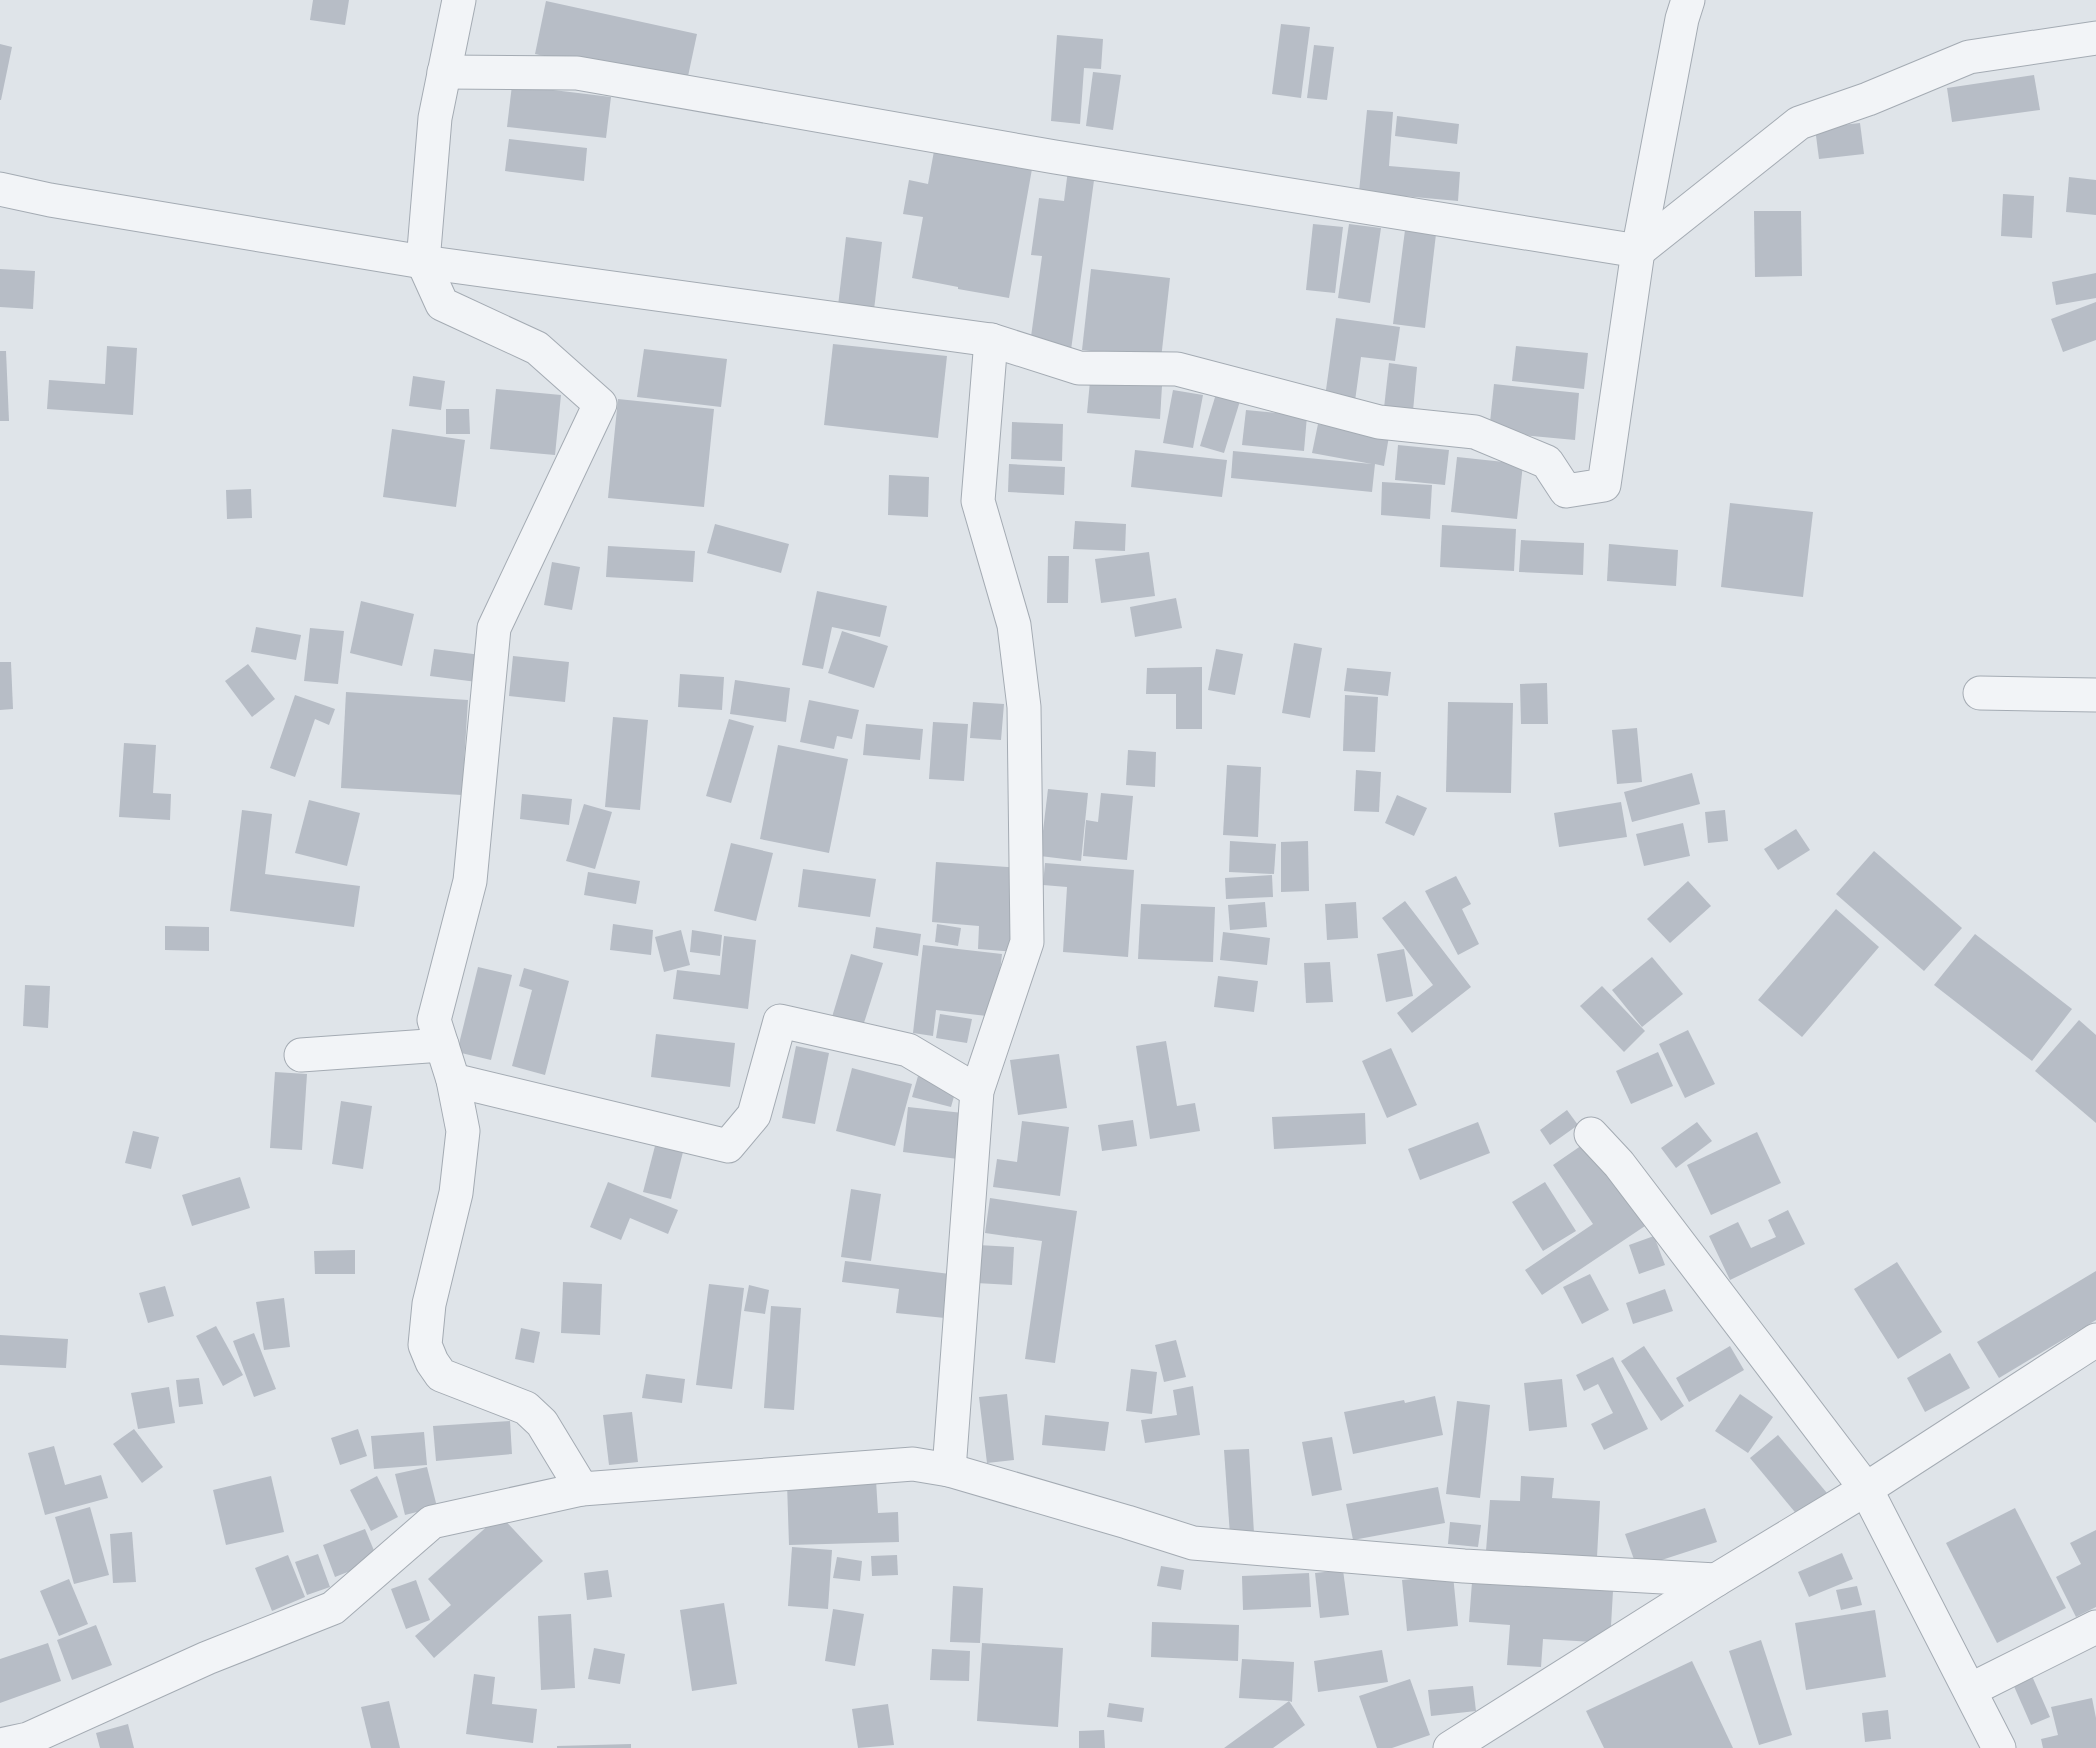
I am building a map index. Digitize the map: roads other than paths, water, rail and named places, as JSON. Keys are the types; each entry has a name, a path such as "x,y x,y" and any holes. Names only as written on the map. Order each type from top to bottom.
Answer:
{"street":[{"path":"459,0 435,118 423,262 442,304 537,348 600,404 495,628 470,881 434,1020 453,1080 463,1131 456,1193 429,1304 425,1345 432,1362 441,1375 526,1408 542,1423 582,1489"},
{"path":"0,189 50,200 423,262 991,339 1079,368 1177,369 1379,422 1475,432 1547,462 1566,491 1604,484 1638,251 1682,19 1688,0"},
{"path":"444,72 577,73 1055,157 1638,251 1799,123 1868,99 1969,57 2096,38"},
{"path":"949,1470 977,1091 1027,942 1024,707 1014,625 978,501 991,339"},
{"path":"1980,693 2096,695"},
{"path":"453,1080 728,1146 754,1115 780,1021 908,1050 977,1091"},
{"path":"301,1055 442,1045"},
{"path":"1591,1134 1626,1173 1866,1489 1999,1748"},
{"path":"1450,1748 1716,1580 1866,1489 2096,1340"},
{"path":"0,1745 28,1739 207,1659 333,1608 432,1522 582,1489 913,1464 949,1470 1127,1522 1193,1544 1464,1566 1716,1580"},
{"path":"1970,1690 2096,1627"}]}
